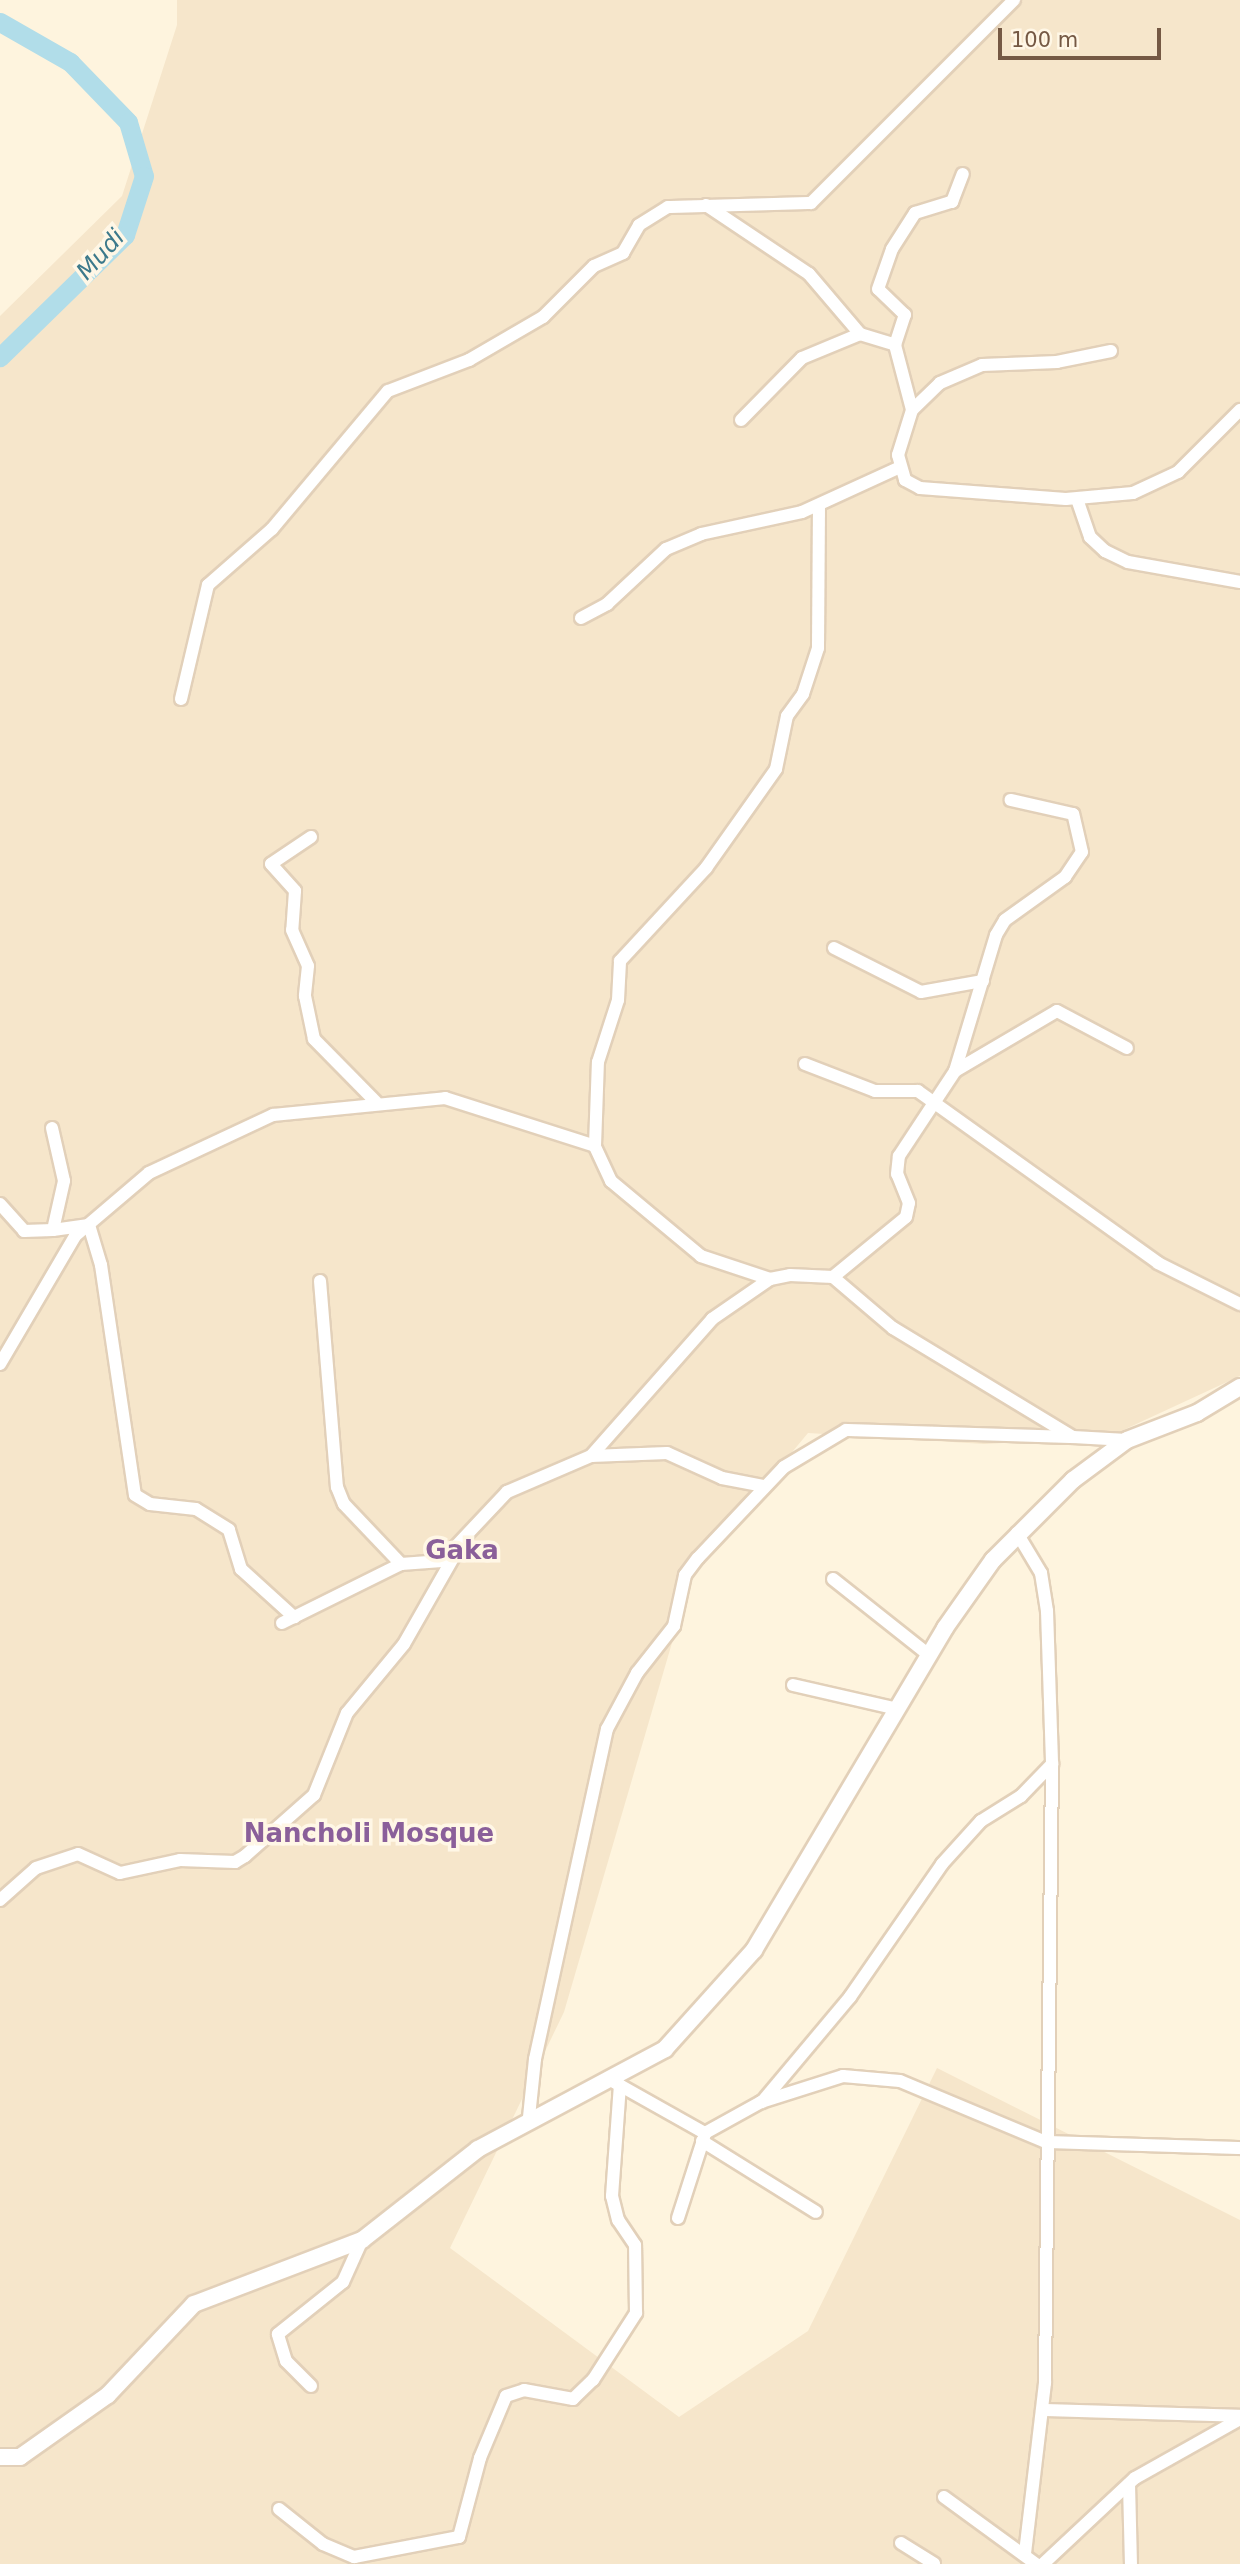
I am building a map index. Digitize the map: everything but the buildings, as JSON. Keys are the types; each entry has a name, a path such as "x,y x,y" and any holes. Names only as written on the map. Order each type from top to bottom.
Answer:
{"street":[{"path":"181,699 208,585 272,529 388,391 468,360 543,317 594,266 623,253 639,225 668,207 811,203 1014,0"},
{"path":"898,468 912,410 895,345 905,315 878,289 892,248 915,213 952,202 963,174"},
{"path":"706,205 809,274 860,334 895,345"},
{"path":"741,421 802,358 860,334"},
{"path":"912,410 940,383 982,365 1057,362 1111,351"},
{"path":"898,468 920,488 1077,499 1158,485 1240,411"},
{"path":"580,618 607,604 666,549 701,534 819,505 898,468"},
{"path":"1077,499 1090,537 1105,551 1128,562 1240,582"},
{"path":"819,505 818,648 803,694 787,716 767,786 706,867 620,961 618,1000 598,1062 596,1146 611,1181 677,1238 718,1264 770,1279 833,1277 909,1210 896,1166 931,1102 955,1071 1005,920 1065,877 1082,852 1073,814 1010,800"},
{"path":"311,836 271,864 295,891 292,930 309,966 305,996 314,1040 376,1102"},
{"path":"834,948 921,992 983,981"},
{"path":"955,1071 1057,1011 1127,1048"},
{"path":"805,1064 875,1091 918,1091 1158,1264 1240,1304"},
{"path":"0,1364 63,1251 89,1225 149,1173 288,1110 376,1102 456,1100 596,1146"},
{"path":"52,1128 64,1181 53,1230"},
{"path":"0,1203 24,1231 89,1225"},
{"path":"89,1225 101,1265 135,1495 150,1504 196,1509 229,1530 241,1569 288,1620 401,1564 432,1565 458,1548"},
{"path":"833,1277 893,1328 1073,1437"},
{"path":"591,1456 698,1332 770,1279"},
{"path":"320,1280 337,1487 344,1504 401,1564"},
{"path":"2,2460 20,2456 108,2395 194,2304 362,2241 454,2164 529,2117 616,2084 666,2049 754,1950 929,1655 1017,1533 1127,1440 1197,1413 1240,1387"},
{"path":"529,2117 535,2059 607,1729 637,1673 674,1626 685,1574 764,1486 807,1448 846,1430 1127,1440"},
{"path":"0,1900 36,1868 78,1854 120,1873 180,1860 239,1860 314,1795 347,1713 404,1644 478,1517 507,1492 591,1456 667,1453 722,1478 764,1486"},
{"path":"1017,1533 1041,1573 1047,1611 1052,1764 1053,2033 1046,2142 1043,2410 1025,2553"},
{"path":"833,1579 929,1655"},
{"path":"793,1685 898,1709"},
{"path":"761,2102 850,1997 942,1864 981,1821 1021,1796 1052,1764"},
{"path":"677,2218 704,2137 761,2102 824,2080 878,2077 1046,2142 1240,2148"},
{"path":"616,2084 704,2137 816,2212"},
{"path":"279,2509 323,2544 354,2557 460,2537 480,2458 506,2396 524,2390 573,2399 593,2380 636,2313 635,2245 618,2220 612,2196 616,2084"},
{"path":"311,2386 286,2361 278,2334 343,2282 362,2241"},
{"path":"1043,2410 1240,2418"},
{"path":"1043,2564 1129,2484 1240,2418"},
{"path":"1129,2484 1131,2564"},
{"path":"944,2497 1025,2553 1036,2564"},
{"path":"901,2543 934,2564"}],"shaded area":[{"path":"177,0 1240,0 1240,1376 1106,1438 984,1444 808,1433 693,1571 564,2012 450,2248 679,2417 808,2331 937,2068 1240,2220 1240,2564 0,2564 0,316 122,196 177,25"}],"waterway":[{"name":"Mudi","path":"0,22 70,62 128,122 144,176 125,235 0,357"}],"district":[{"name":"Gaka","path":"462,1551"},
{"name":"Nancholi Mosque","path":"369,1834"}]}
